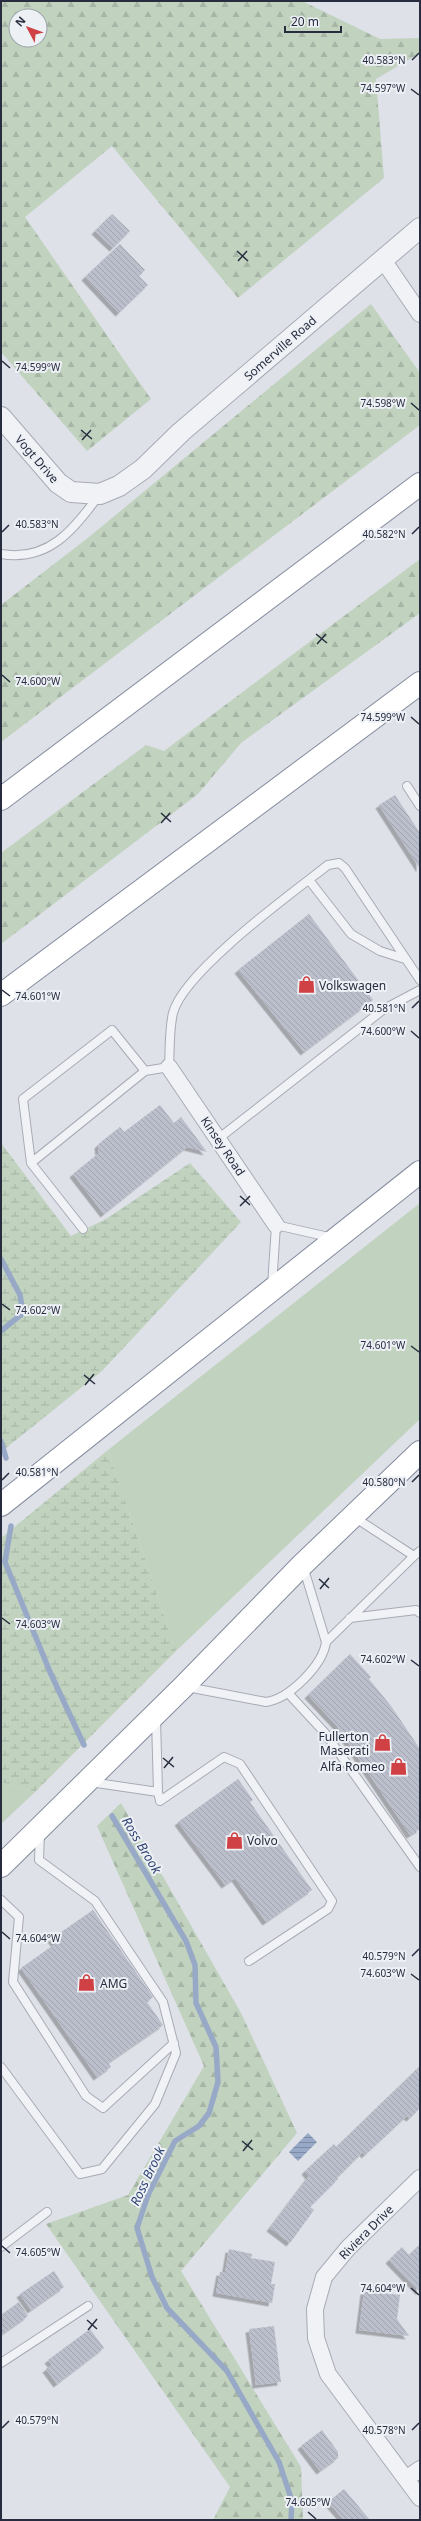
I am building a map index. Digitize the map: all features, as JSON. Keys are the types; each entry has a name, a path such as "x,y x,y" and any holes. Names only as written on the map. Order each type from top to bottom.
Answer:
{"highway":[{"path":"1,799 420,484"},
{"path":"1,996 420,682"},
{"path":"1,1504 420,1172"},
{"path":"1,1866 184,1686 302,1565 420,1452"}],"street":[{"name":"Somerville Road","path":"143,469 182,432 420,228"},
{"path":"383,260 420,314"},
{"name":"Vogt Drive","path":"1,417 58,483 71,492 100,494 119,486 143,469"},
{"name":"Kinsey Road","path":"169,1067 276,1226"},
{"name":"Riviera Drive","path":"420,2178 348,2248 324,2277 315,2308 316,2338 328,2374 420,2498"},
{"path":"406,2479 420,2469"}],"lane":[{"path":"1,554 17,557 46,550 69,531 100,494"},
{"path":"407,786 420,806"},
{"path":"31,1163 145,1071 169,1067 173,1012 186,987 230,943 331,864 342,865 420,980"},
{"path":"309,880 351,934 380,951 405,959"},
{"path":"218,1139 384,1009 420,990"},
{"path":"83,1230 31,1163 23,1099 112,1030 145,1071"},
{"path":"272,1290 276,1226 337,1239"},
{"path":"326,1642 417,1553 353,1516"},
{"path":"184,1686 266,1702 276,1701 288,1693 317,1665 325,1650 326,1642 302,1565"},
{"path":"350,1618 416,1610 420,1613"},
{"path":"288,1693 325,1733 420,1867"},
{"path":"156,1714 158,1792 160,1801 224,1757 240,1764 332,1901 328,1909 249,1961"},
{"path":"87,1781 158,1792"},
{"path":"1,2067 80,2174 102,2169 155,2104 176,2053 163,2002 95,1901 39,1860 41,1826"},
{"path":"1,1900 19,1917 13,1982 86,2096 103,2108 174,2043"},
{"path":"1,2247 47,2212"},
{"path":"1,2363 88,2306"}],"green space":[{"path":"1,1 302,1 380,39 420,38 420,53 376,79 384,178 238,298 112,146 25,217 151,399 87,451 1,352"},
{"path":"371,304 420,373 420,425 1,742 1,605 89,537"},
{"path":"420,559 420,613 241,743 198,794 1,944 1,853 146,745 164,751"},
{"path":"1,1143 71,1236 106,1219 190,1163 241,1222 102,1371 1,1452"},
{"path":"420,1203 420,1419 176,1651 108,1450"},
{"path":"108,1450 176,1651 35,1792 1,1782 1,1538"},
{"path":"1,1782 35,1792 1,1824"},
{"path":"121,1803 241,2013 297,2133 181,2271 301,2467 303,2520 213,2520 230,2487 46,2224 128,2195 204,2066 97,1826"}],"water":[{"path":"308,2133 317,2142 298,2161 289,2152"}],"building":[{"path":"112,214 130,231 113,248 95,231"},
{"path":"120,244 145,270 139,276 148,285 119,313 85,277"},
{"path":"395,795 420,833 420,869 379,805"},
{"name":"Volkswagen","path":"309,914 373,1000 304,1052 238,970"},
{"path":"160,1105 174,1123 181,1117 207,1152 187,1147 104,1214 73,1174 99,1153 98,1145 101,1142 120,1127 124,1132"},
{"name":"Fullerton Maserati","path":"350,1654 371,1677 369,1679 391,1706 420,1749 420,1829 410,1835 337,1726 308,1695"},
{"name":"Volvo","path":"238,1779 253,1800 250,1802 312,1890 266,1922 235,1878 225,1885 178,1822"},
{"name":"AMG","path":"93,1910 153,1997 147,2002 163,2025 108,2063 111,2067 97,2077 21,1968 55,1944 51,1939"},
{"path":"420,2066 420,2108 410,2118 407,2116 365,2155 363,2152 337,2178 338,2179 310,2207 314,2210 290,2243 270,2228 309,2176 305,2171 334,2144 336,2147"},
{"path":"420,2244 420,2292 389,2260 402,2247 409,2255"},
{"path":"229,2249 252,2254 251,2258 275,2262 271,2284 275,2284 272,2303 216,2293 220,2272 225,2273"},
{"path":"54,2271 64,2287 31,2310 20,2294"},
{"path":"364,2291 400,2295 397,2319 409,2336 359,2330"},
{"path":"19,2302 28,2316 1,2335 1,2315"},
{"path":"274,2326 281,2382 256,2385 249,2329"},
{"path":"90,2329 104,2348 57,2384 46,2369 52,2365 48,2360"},
{"path":"322,2430 338,2452 338,2458 320,2471 301,2446"},
{"path":"344,2489 370,2520 344,2520 328,2502"}],"waterway":[{"name":"Ross Brook","path":"1,1259 20,1295 23,1313 1,1331"},
{"name":"Ross Brook","path":"1,1441 6,1458"},
{"name":"Ross Brook","path":"11,1526 5,1562 50,1672 84,1745"},
{"name":"Ross Brook","path":"112,1816 186,1941 195,1965 196,2003 216,2047 218,2082 209,2113 199,2126 175,2141 148,2195 137,2228 152,2277 167,2308 227,2371 279,2462 292,2501 291,2520"}],"place":[{"name":"Volkswagen","path":"306,985"},
{"name":"Fullerton Maserati","path":"382,1743"},
{"name":"Alfa Romeo","path":"398,1766"},
{"name":"Volvo","path":"234,1840"},
{"name":"AMG","path":"87,1983"}]}
